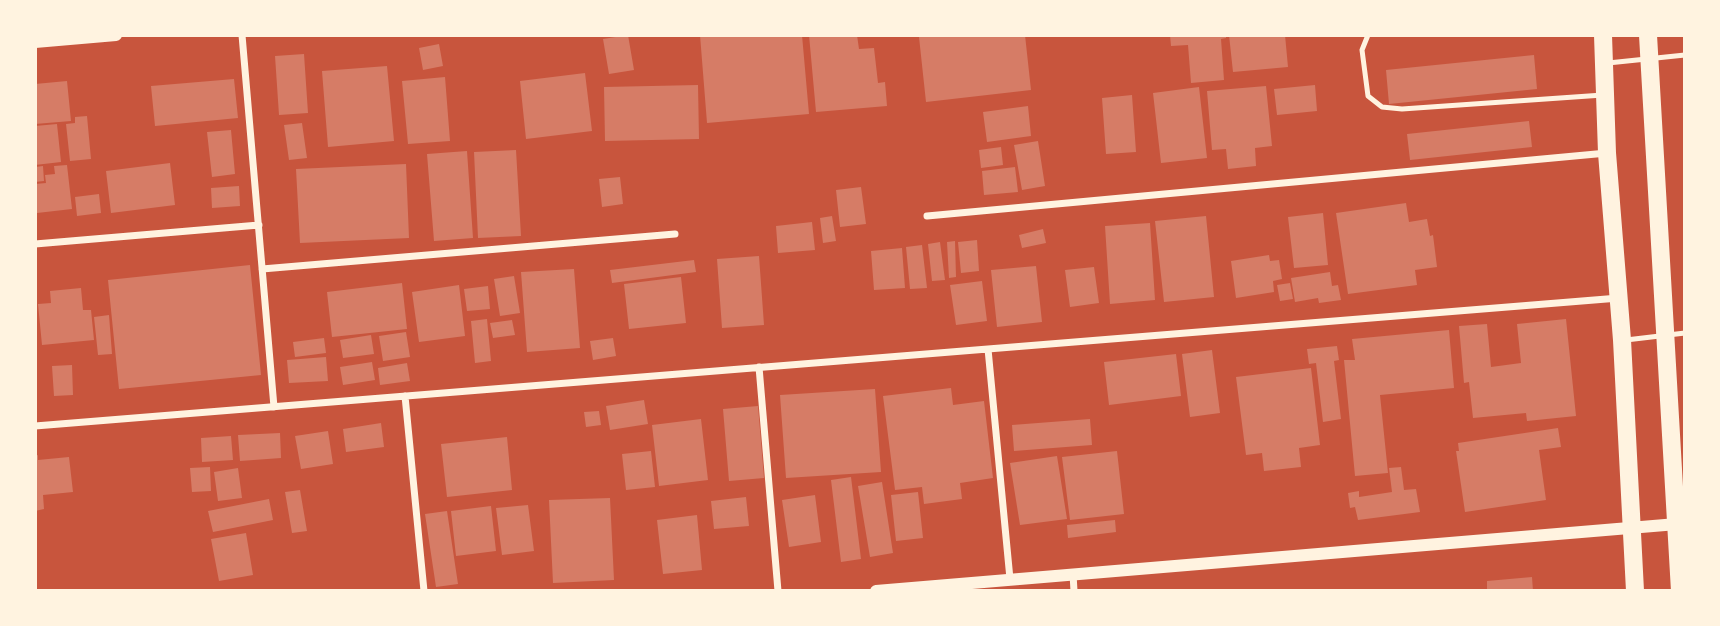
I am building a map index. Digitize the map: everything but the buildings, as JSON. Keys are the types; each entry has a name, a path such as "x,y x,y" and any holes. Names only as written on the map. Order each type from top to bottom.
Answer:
{"main road":[{"path":"1603,35 1607,153 1622,340 1635,591"},
{"path":"1648,35 1665,336 1681,524 1680,591"}],"street":[{"path":"35,42 117,35"},
{"path":"242,35 274,407"},
{"path":"928,216 1607,153"},
{"path":"35,244 259,225"},
{"path":"262,270 675,234"},
{"path":"35,426 1619,298"},
{"path":"988,349 1010,579"},
{"path":"759,368 778,591"},
{"path":"405,396 424,591"},
{"path":"876,591 1681,524"},
{"path":"1073,574 1074,591"}],"lane":[{"path":"1368,35 1362,50 1368,96 1382,107 1402,109 1606,95"},
{"path":"1605,64 1685,55"},
{"path":"1622,340 1685,333"}]}
